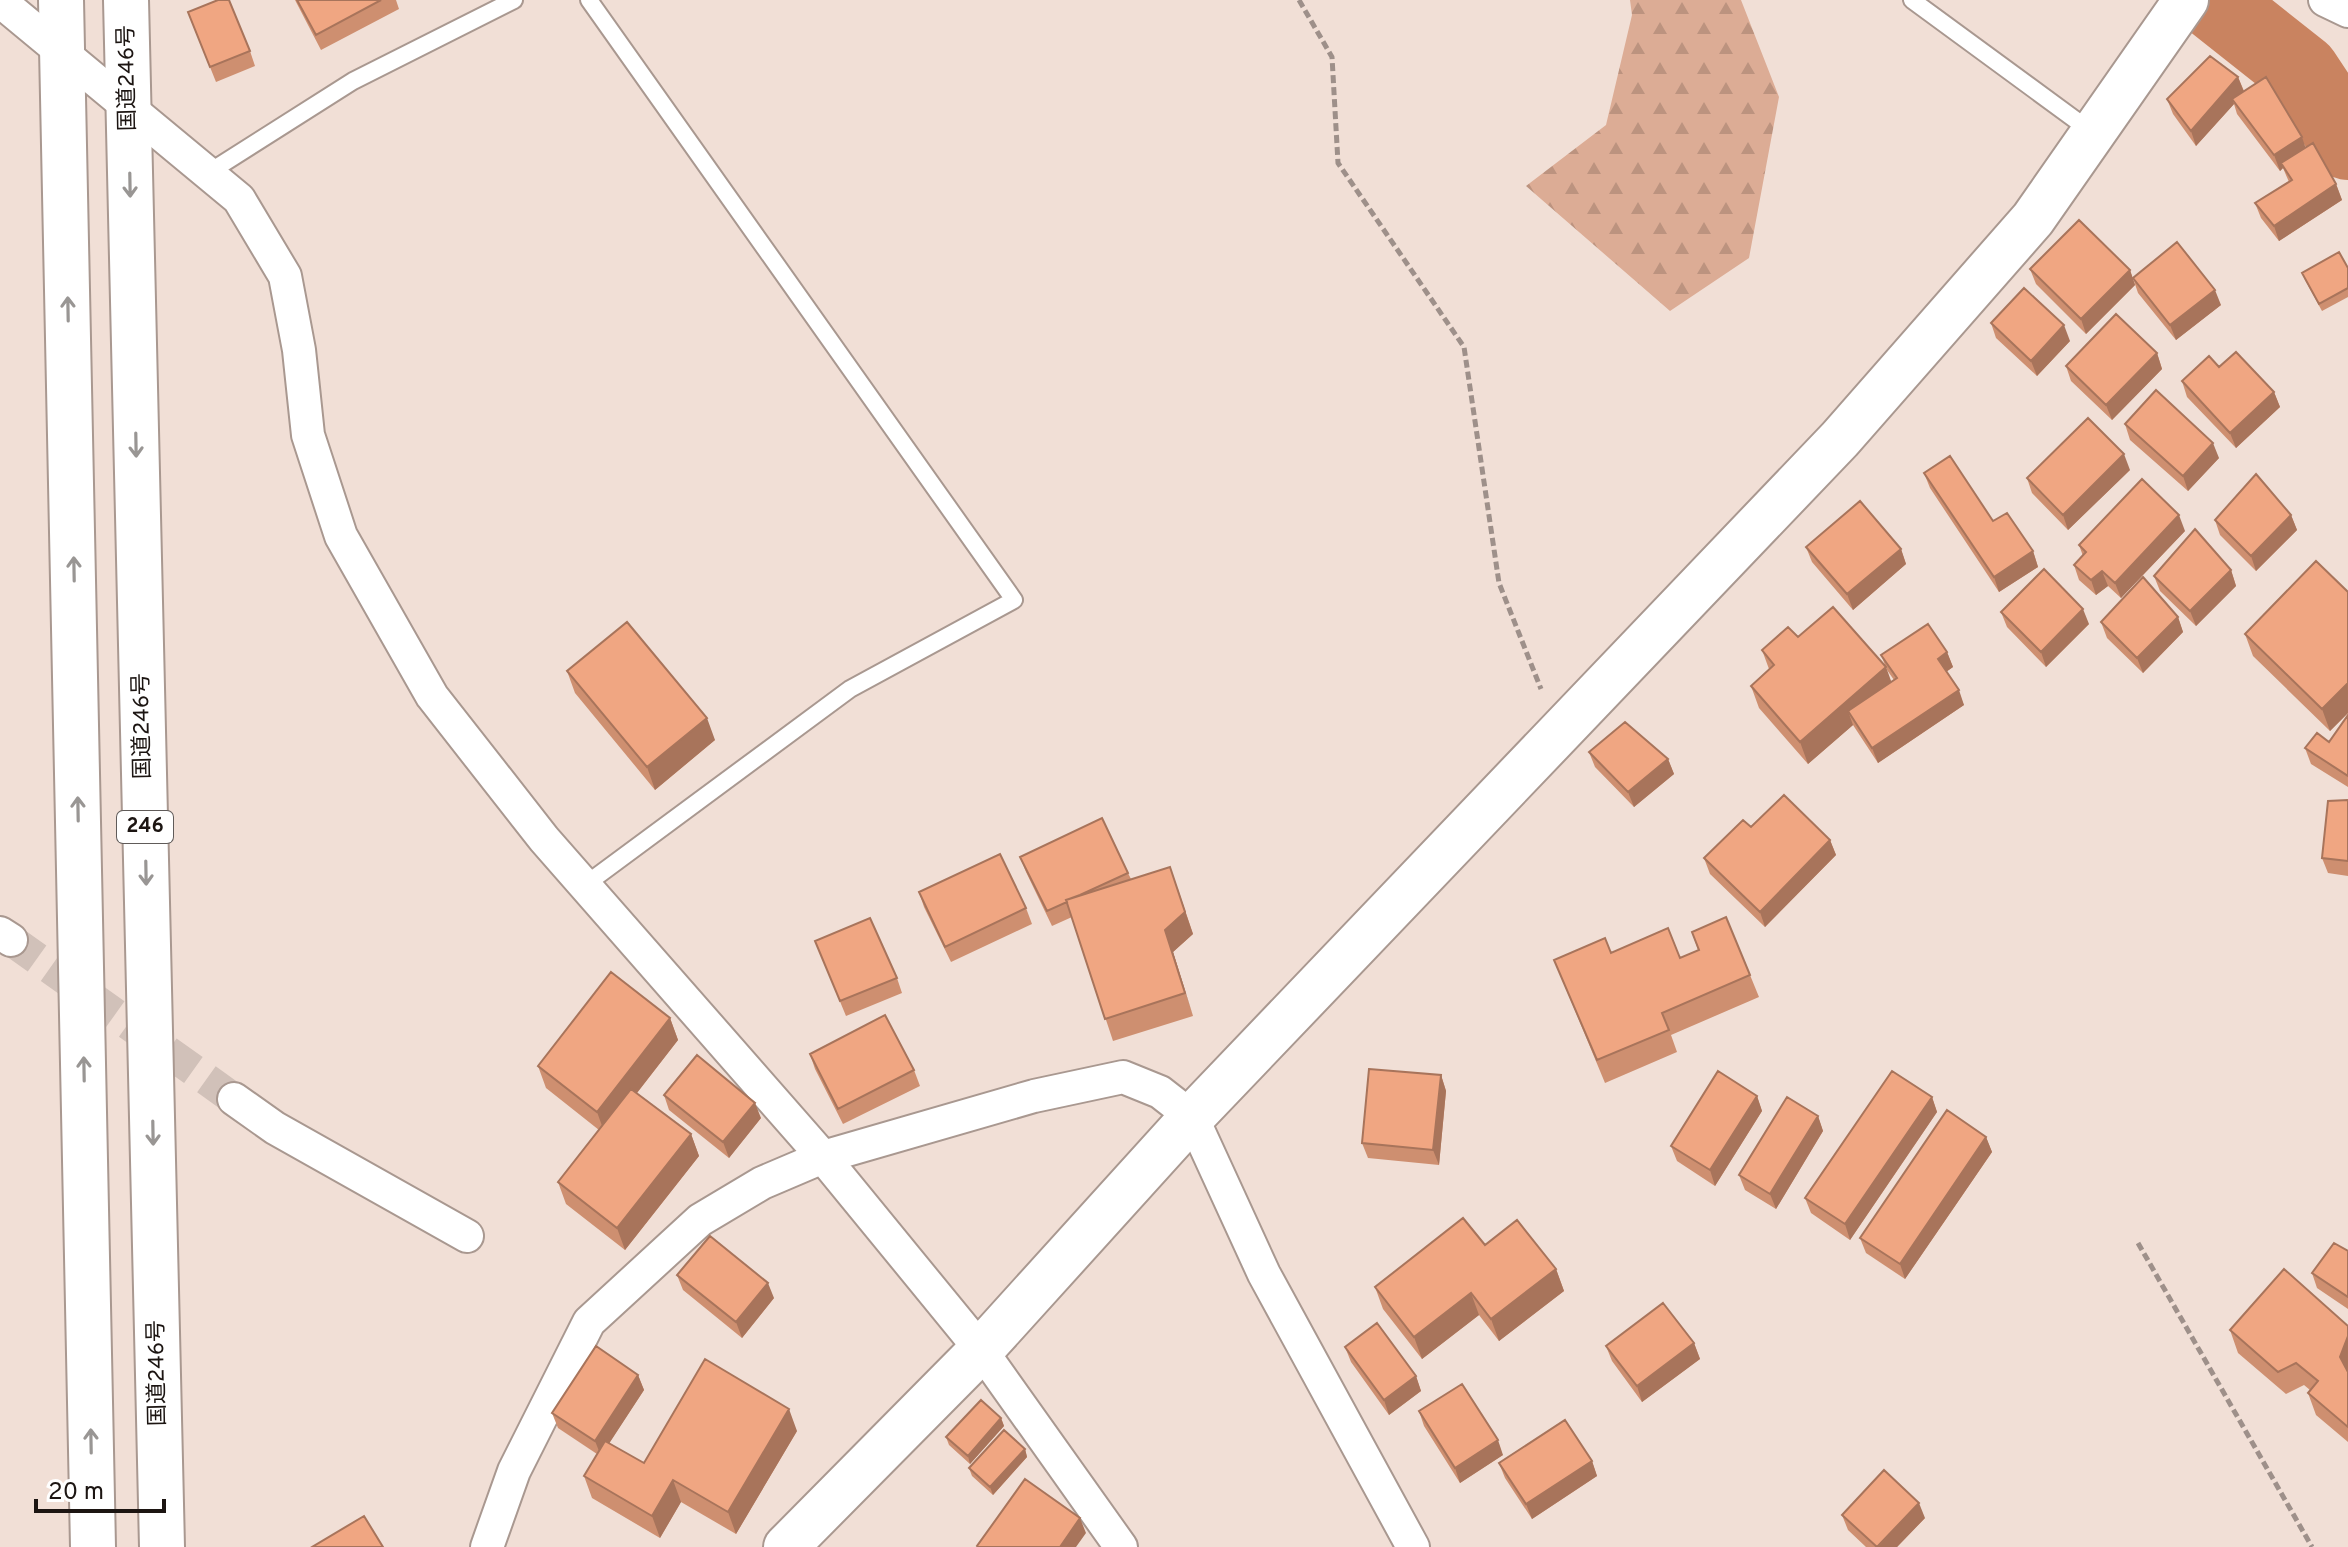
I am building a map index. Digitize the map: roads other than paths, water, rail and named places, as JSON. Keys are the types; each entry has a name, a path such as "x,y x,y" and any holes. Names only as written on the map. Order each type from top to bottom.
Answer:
{"main road":[{"path":"61,0 93,1547"},
{"name":"国道246号","path":"126,0 162,1547"},
{"path":"786,1547 981,1350 1192,1117 1840,439 2033,219 2175,17"}],"street":[{"path":"2325,0 2348,11"},
{"path":"0,1 239,199 285,276 299,350 308,435 341,536 432,696 544,839 823,1157 981,1350 1121,1547"},
{"path":"487,1547 514,1471 589,1322 700,1220 762,1183 823,1157 1034,1096 1123,1077 1160,1092 1192,1117 1264,1274 1413,1547"},
{"path":"234,1099 275,1128 467,1236"}],"lane":[{"path":"208,173 353,81 514,0"},
{"path":"585,885 850,689 1014,600 589,0"},
{"path":"1912,0 2093,133"}],"waterway":[{"path":"2211,0 2302,72 2348,142"}],"tunnel":[{"path":"11,940 234,1099"}]}
